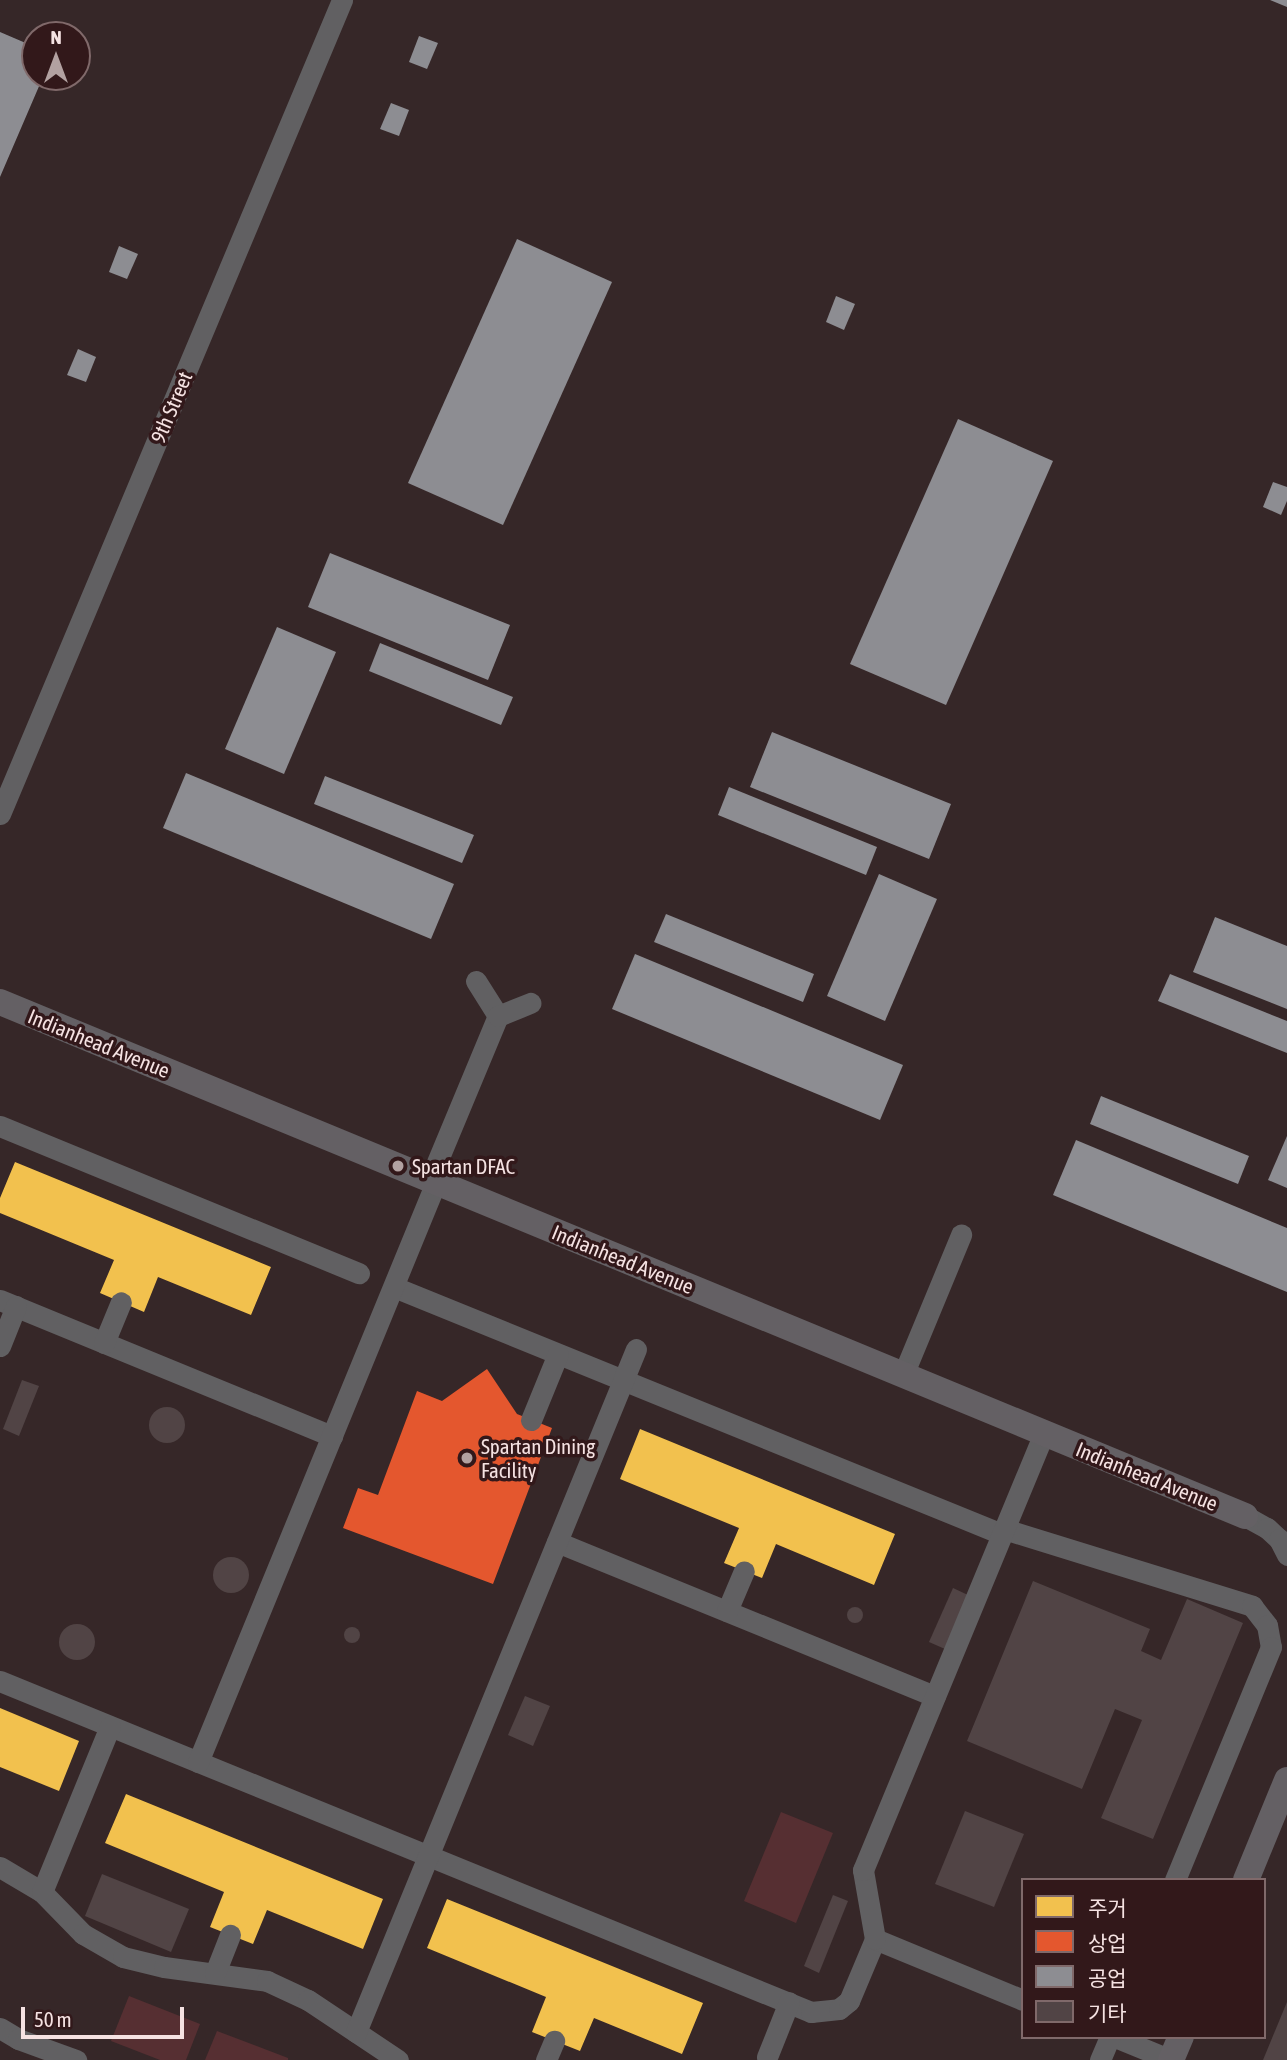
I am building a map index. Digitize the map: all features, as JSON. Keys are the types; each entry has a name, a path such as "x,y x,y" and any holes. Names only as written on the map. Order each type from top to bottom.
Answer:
{"main road":[{"name":"Indianhead Avenue","path":"0,1002 1245,1516"},
{"path":"1247,1878 1287,1780"},
{"path":"1171,2060 1180,2039"}],"street":[{"name":"9th Street","path":"0,814 342,0"},
{"path":"476,981 498,1016"},
{"path":"198,1762 394,1287 498,1016 531,1003"},
{"path":"0,1126 359,1273"},
{"path":"903,1375 961,1235"},
{"path":"394,1287 1003,1532 1252,1606 1267,1625 1271,1647 1176,1878"},
{"path":"104,1342 121,1302"},
{"path":"0,1346 8,1303 332,1436"},
{"path":"356,2032 636,1349"},
{"path":"531,1420 558,1354"},
{"path":"0,1681 811,2012 839,2009 849,2001 875,1939 863,1870 1044,1433"},
{"path":"1245,1516 1270,1522 1287,1521"},
{"path":"1245,1516 1273,1533 1287,1555"},
{"path":"557,1542 935,1696"},
{"path":"727,1611 744,1571"},
{"path":"42,1892 110,1726"},
{"path":"0,1867 42,1892 83,1934 123,1957 164,1967 267,1980 308,2000 398,2060"},
{"path":"215,1973 230,1935"},
{"path":"875,1939 1021,1999"},
{"path":"767,2057 789,2002"},
{"path":"0,2028 18,2039 76,2060"},
{"path":"1100,2060 1109,2039"},
{"path":"1120,2039 1171,2060"}],"shaded area":[{"path":"781,1812 833,1833 796,1923 744,1901"},
{"path":"129,1996 200,2024 186,2060 160,2060 111,2041"},
{"path":"217,2031 288,2058 288,2060 205,2060"}],"building: 주거":[{"path":"15,1162 271,1267 251,1315 158,1277 144,1312 100,1293 114,1260 0,1213 0,1198"},
{"path":"640,1429 895,1534 874,1585 776,1544 762,1578 724,1563 739,1528 620,1479"},
{"path":"0,1708 79,1741 59,1791 0,1767"},
{"path":"126,1794 383,1899 363,1949 267,1910 253,1944 210,1927 224,1892 105,1843"},
{"path":"447,1899 703,2003 682,2054 594,2018 580,2051 532,2032 546,1997 427,1948"}],"building: 상업":[{"name":"Spartan Dining Facility","path":"487,1369 517,1414 552,1428 493,1584 343,1528 358,1488 378,1495 417,1391 442,1401"}],"building: 공업":[{"path":"1270,0 1287,0 1287,7"},
{"path":"0,32 21,41 21,91 37,91 0,177"},
{"path":"419,36 438,43 427,69 409,62"},
{"path":"391,103 409,110 399,136 380,129"},
{"path":"517,239 612,282 503,525 408,483"},
{"path":"119,246 138,254 127,279 109,272"},
{"path":"836,296 855,304 844,330 826,322"},
{"path":"78,349 96,357 86,382 67,375"},
{"path":"958,419 1053,461 946,705 850,664"},
{"path":"1273,482 1287,487 1287,501 1281,515 1263,507"},
{"path":"330,553 510,625 488,680 308,607"},
{"path":"277,627 336,652 284,774 225,749"},
{"path":"380,643 513,697 501,725 369,671"},
{"path":"772,732 951,804 929,859 750,787"},
{"path":"186,773 454,884 431,939 163,828"},
{"path":"325,776 474,835 462,863 314,804"},
{"path":"729,787 877,847 866,875 718,815"},
{"path":"879,874 937,899 885,1021 827,996"},
{"path":"666,914 814,974 803,1002 654,942"},
{"path":"1215,917 1287,946 1287,1009 1193,972"},
{"path":"635,954 903,1065 880,1120 612,1009"},
{"path":"1170,974 1287,1021 1287,1053 1158,1001"},
{"path":"1101,1096 1249,1156 1238,1184 1090,1124"},
{"path":"1287,1136 1287,1188 1268,1180"},
{"path":"1076,1140 1287,1228 1287,1292 1053,1195"}],"building: 기타":[{"path":"22,1380 39,1386 19,1436 3,1429"},
{"path":"167,1407 180,1412 185,1425 180,1438 167,1443 154,1438 149,1425 154,1412"},
{"path":"231,1557 244,1562 249,1575 244,1588 231,1593 218,1588 213,1575 218,1562"},
{"path":"1033,1581 1150,1629 1141,1651 1161,1660 1187,1599 1243,1623 1153,1839 1101,1818 1142,1720 1115,1709 1082,1789 967,1741"},
{"path":"953,1588 968,1595 945,1649 929,1642"},
{"path":"855,1607 863,1615 855,1623 847,1615"},
{"path":"77,1624 90,1629 95,1642 90,1655 77,1660 64,1655 59,1642 64,1629"},
{"path":"352,1627 360,1635 352,1643 344,1635"},
{"path":"525,1696 550,1706 533,1746 508,1735"},
{"path":"965,1811 1024,1834 994,1907 935,1884"},
{"path":"102,1874 189,1909 171,1952 85,1916"},
{"path":"833,1895 848,1901 819,1973 804,1966"},
{"path":"1287,2002 1287,2060 1263,2060"}],"place":[{"name":"Spartan DFAC","path":"398,1166"},
{"name":"Spartan Dining Facility","path":"467,1458"}]}
